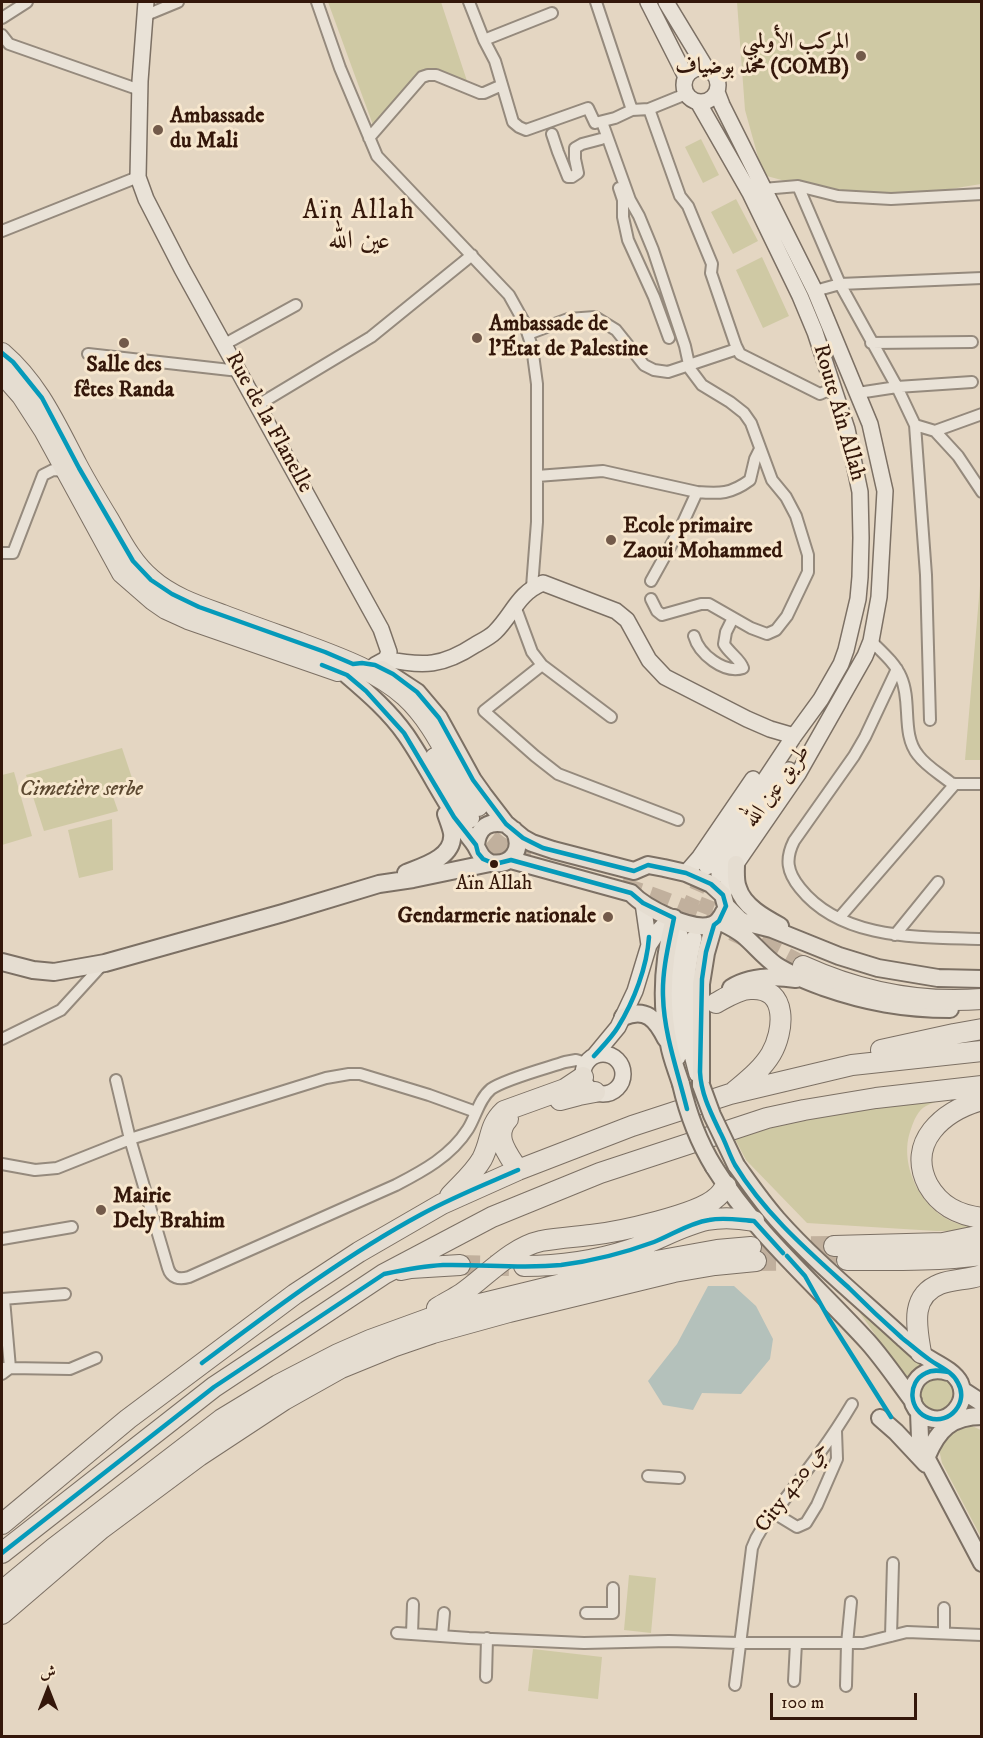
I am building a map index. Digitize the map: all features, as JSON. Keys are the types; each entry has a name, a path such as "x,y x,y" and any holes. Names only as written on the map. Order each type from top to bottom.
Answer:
{"highway":[{"path":"2,353 13,362 42,398 79,468 133,561 152,580 172,594 199,607 350,670 384,694 415,724 451,792 479,809"},
{"path":"2,373 22,396 44,430 122,573 144,594 166,609 188,619 350,670"},
{"path":"805,961 911,985 965,987 981,985"},
{"path":"805,961 830,978 885,994 941,1000 981,999"},
{"path":"716,1003 744,990 760,990 774,998 781,1013 779,1032 771,1053 757,1072 730,1094"},
{"path":"794,1078 824,1065 981,1029"},
{"path":"2,1524 128,1419 295,1294 359,1252 442,1204 518,1170 632,1126 730,1094 852,1065 981,1051"},
{"path":"518,1170 501,1139 502,1127 508,1118 571,1096 589,1072"},
{"path":"442,1204 477,1167 485,1152 496,1118 504,1111 565,1089 589,1072"},
{"path":"2,1553 213,1387 384,1274 492,1217 600,1173 754,1122 865,1100 981,1086"},
{"path":"981,1100 955,1110 934,1127 922,1153 921,1161 924,1175 937,1199 953,1211 981,1218"},
{"path":"403,1327 460,1294 529,1245 547,1240 605,1233 639,1226 706,1205 718,1197 726,1186"},
{"path":"524,1266 597,1259 656,1241 692,1224 707,1220 722,1218 754,1221"},
{"path":"981,1235 943,1243 841,1253 924,1260 981,1255"},
{"path":"2,1591 54,1548 222,1419 278,1384 370,1340 447,1312 656,1261 717,1250 754,1254 509,1312 423,1336 341,1368 284,1400 199,1456 101,1529 2,1614"},
{"path":"384,1274 411,1268 460,1265"},
{"path":"921,1353 916,1319 918,1306 928,1291 941,1284 981,1275"}],"main road":[{"path":"648,2 686,77"},
{"path":"666,2 706,68 717,77 717,92 711,99 703,102 692,98 684,85 686,77 694,69 706,68"},
{"path":"138,177 145,9"},
{"name":"Route Aîn Allah","path":"717,92 815,291 858,393 870,424 885,491 880,587 871,641 866,656 840,702"},
{"name":"Route Aîn Allah","path":"692,98 750,193 800,296 815,332 847,429 860,492 860,577 858,599 846,651 831,683 794,736"},
{"name":"Rue de la Flanelle","path":"138,177 146,199 182,269 381,629 389,652 381,662"},
{"path":"490,863 483,859 454,817 405,733 350,670 362,663 437,663 455,657 494,633 532,587 543,583 616,611 627,620 649,660 665,677 747,719 794,736"},
{"path":"381,662 411,687 439,718 473,780 479,809 510,827 523,838 543,848 641,868 664,868 686,873 711,884 739,919 752,926 767,928 850,996 896,1006 945,1009 981,1006"},
{"path":"701,1085 701,984 706,953 736,864 798,774 840,702"},
{"name":"طريق عين الله","path":"794,736 713,870 840,702"},
{"path":"686,873 699,858 765,762 782,743 794,736"},
{"path":"2,962 33,970 54,972 105,963 379,884 439,858 450,846 452,830 436,785"},
{"path":"479,809 512,822 533,834 641,868"},
{"path":"379,884 413,879 490,863 501,864 511,860 518,849 518,842 510,827 498,822 489,823 481,828 476,846 447,866 413,879"},
{"path":"511,860 637,898 673,918 692,925 704,927 716,923 741,933 778,967 839,956 878,968 938,978 981,979"},
{"path":"736,864 738,890 743,899 772,922 805,961"},
{"path":"641,868 629,880 637,898 649,945"},
{"path":"589,1072 620,1022 635,991 649,945 659,930 673,918"},
{"path":"673,918 664,978 664,1006 669,1045 690,1119 705,1152 726,1186 754,1221 870,1345 926,1417 941,1419 955,1412 961,1398 960,1383 921,1353 792,1235 736,1165 712,1115 694,1065 687,1003 687,936 675,962 673,1002 681,1084"},
{"path":"701,1039 716,1003 727,990 734,985 753,979 782,978 805,961"},
{"path":"620,1022 637,1012 647,1015 657,1024 669,1045"},
{"path":"589,1072 605,1094 610,1093 621,1083 623,1074 618,1061 620,1022"},
{"path":"589,1072 604,1054 618,1061"},
{"path":"938,1481 920,1438 912,1392 918,1377 924,1372 940,1369 948,1372"},
{"path":"961,1398 981,1403"},
{"path":"961,1398 981,1416"},
{"path":"927,1456 933,1441 942,1429 963,1418 981,1416"},
{"path":"880,1418 911,1448 938,1481 981,1563"}],"street":[{"path":"2,18 27,2"},
{"path":"145,9 178,2"},
{"path":"317,2 340,68 377,156 509,295 524,322 532,347 537,384 537,522 532,587"},
{"path":"469,2 495,61 513,122 526,129 588,108 598,123 653,250 685,346 689,366 702,385 730,402 751,423 772,480 786,497 796,516 808,555 808,572 787,616 776,630 767,634 751,628 710,604 701,604 662,615 657,611 651,599"},
{"path":"596,2 632,110"},
{"path":"484,40 552,13"},
{"path":"2,37 9,44 140,90"},
{"path":"369,138 422,77 436,75 480,93 502,85"},
{"path":"598,123 632,110 649,109 692,98"},
{"path":"649,109 680,196 688,206 712,264 711,273 740,354 820,394 832,388"},
{"path":"598,123 601,139 623,200 623,217 628,240 654,297 669,338"},
{"path":"552,134 568,177 578,173 575,148 601,139"},
{"path":"2,231 138,177"},
{"path":"763,189 798,186 838,196 891,199 981,194"},
{"path":"798,186 840,284 897,387 915,425 926,575 930,720"},
{"path":"258,405 371,337 472,255"},
{"path":"815,291 840,284 981,278"},
{"path":"225,344 296,305"},
{"path":"528,334 568,319 595,317 616,330 644,365 654,370 668,372 737,349"},
{"path":"872,343 972,342"},
{"path":"88,354 239,371"},
{"path":"858,393 897,387 972,382"},
{"path":"935,431 981,414"},
{"path":"915,425 935,431 958,456 981,492"},
{"path":"750,480 760,449"},
{"path":"537,476 603,471 697,492 722,493 732,491 750,480 766,466"},
{"path":"2,554 13,553 43,475 49,471 65,471"},
{"path":"651,581 681,527 697,492"},
{"path":"515,606 532,652 543,665 611,717"},
{"path":"694,636 701,651 711,659 728,669 743,668 742,663 729,652 724,644 726,632 733,618"},
{"path":"871,641 897,669 905,688 912,744 918,756 951,783 981,784"},
{"path":"543,665 484,711 558,774 678,820"},
{"path":"897,669 854,756 789,851 789,866 793,879 814,902 840,918 870,930 895,935 981,939"},
{"path":"840,918 955,784"},
{"path":"895,935 938,882"},
{"path":"2,1039 62,1010 105,963"},
{"path":"116,1080 130,1139 169,1272 176,1278 184,1278 396,1185 424,1170 452,1149 467,1130 486,1094 499,1085 576,1060 589,1072"},
{"path":"2,1164 35,1170 57,1168 130,1139 326,1078 349,1074 360,1074 384,1081 476,1112"},
{"path":"2,1239 72,1227"},
{"path":"65,1294 3,1299 4,1370 70,1369 96,1358"},
{"name":"City 420 حي","path":"735,1685 752,1548 761,1527 774,1514 836,1431 852,1404"},
{"path":"774,1514 797,1527 806,1523 818,1505 837,1458 836,1431"},
{"path":"648,1476 679,1478"},
{"path":"891,1636 893,1563"},
{"path":"586,1612 613,1613 614,1588"},
{"path":"846,1686 851,1602"},
{"path":"412,1634 413,1604"},
{"path":"944,1608 944,1633"},
{"path":"442,1636 444,1613"},
{"path":"397,1633 584,1642 847,1644 862,1643 907,1632 981,1635"},
{"path":"486,1677 487,1638"},
{"path":"794,1681 796,1643"}],"green space":[{"path":"328,2 441,2 467,81 436,70 418,72 373,125"},
{"name":"المركب الأولمبي محمد بوضياف (COMB)","path":"737,2 981,2 981,184 901,197 830,193 763,175 745,110"},
{"path":"701,139 719,175 703,183 685,147"},
{"path":"736,199 758,241 733,254 711,212"},
{"path":"762,257 789,316 763,328 736,270"},
{"path":"981,574 981,760 965,760"},
{"name":"Cimetière serbe","path":"122,748 134,784 111,791 118,811 44,831 26,775"},
{"path":"14,772 32,836 2,845 2,775"},
{"path":"112,819 113,870 79,878 68,830"},
{"path":"944,1099 926,1106 917,1116 908,1143 908,1158 917,1187 936,1211 949,1220 963,1225 981,1226 960,1231 807,1223 746,1160 735,1139 784,1124 840,1111"},
{"path":"787,1233 929,1367 909,1383 855,1306"},
{"path":"937,1378 949,1383 954,1395 949,1407 937,1412 925,1407 920,1395 925,1383"},
{"path":"972,1426 981,1430 981,1537 942,1463 938,1445 948,1433"},
{"path":"629,1575 656,1578 651,1633 624,1630"},
{"path":"533,1649 602,1657 598,1699 528,1691"}],"shaded area":[{"path":"708,1286 734,1286 756,1306 773,1339 770,1359 741,1394 702,1393 693,1410 663,1405 648,1381 677,1344"}],"tunnel":[{"path":"469,818 496,844 529,860"},
{"path":"681,934 706,869"},
{"path":"695,935 718,876"},
{"path":"621,887 714,922 803,966"},
{"path":"751,1247 834,1246"},
{"path":"756,1261 847,1260"},
{"path":"460,1265 509,1266"}],"transit line":[{"path":"2,353 13,362 42,398 79,468 133,561 151,580 172,594 199,607 353,664 375,665 393,674 417,692 439,718 473,780 506,824 523,838 543,848 634,871 648,865 686,873 711,884 723,895 726,906 719,921 714,925 706,952 702,979 700,1072 707,1103 733,1161 759,1199 803,1245 902,1338 950,1373 956,1379 961,1390 961,1397 955,1410 944,1418 929,1418 922,1415 917,1410 912,1397 915,1383 929,1372 948,1372"},
{"path":"322,665 347,675 366,691 404,733 454,817 476,845 483,859 495,864 511,860 631,893 643,903 674,918 666,957 664,1011 687,1109"},
{"path":"594,1056 616,1031 624,1017 643,972 649,937"},
{"path":"202,1363 309,1284 393,1230 434,1208 518,1170"},
{"path":"2,1553 214,1387 384,1274 443,1265 532,1267 561,1265 631,1250 694,1224 720,1219 754,1221 783,1253"},
{"path":"787,1256 805,1276 829,1319 891,1417"}],"place":[{"name":"المركب الأولمبي محمد بوضياف (COMB)","path":"861,56"},
{"name":"Ambassade du Mali","path":"158,130"},
{"name":"Ambassade de l'État de Palestine","path":"477,338"},
{"name":"Salle des fêtes Randa","path":"124,343"},
{"name":"Ecole primaire Zaoui Mohammed","path":"611,540"},
{"name":"Aïn Allah","path":"494,864"},
{"name":"Gendarmerie nationale","path":"608,917"},
{"name":"Mairie Dely Brahim","path":"101,1210"}],"district":[{"name":"Aïn Allah عين الله","path":"359,228"}]}
